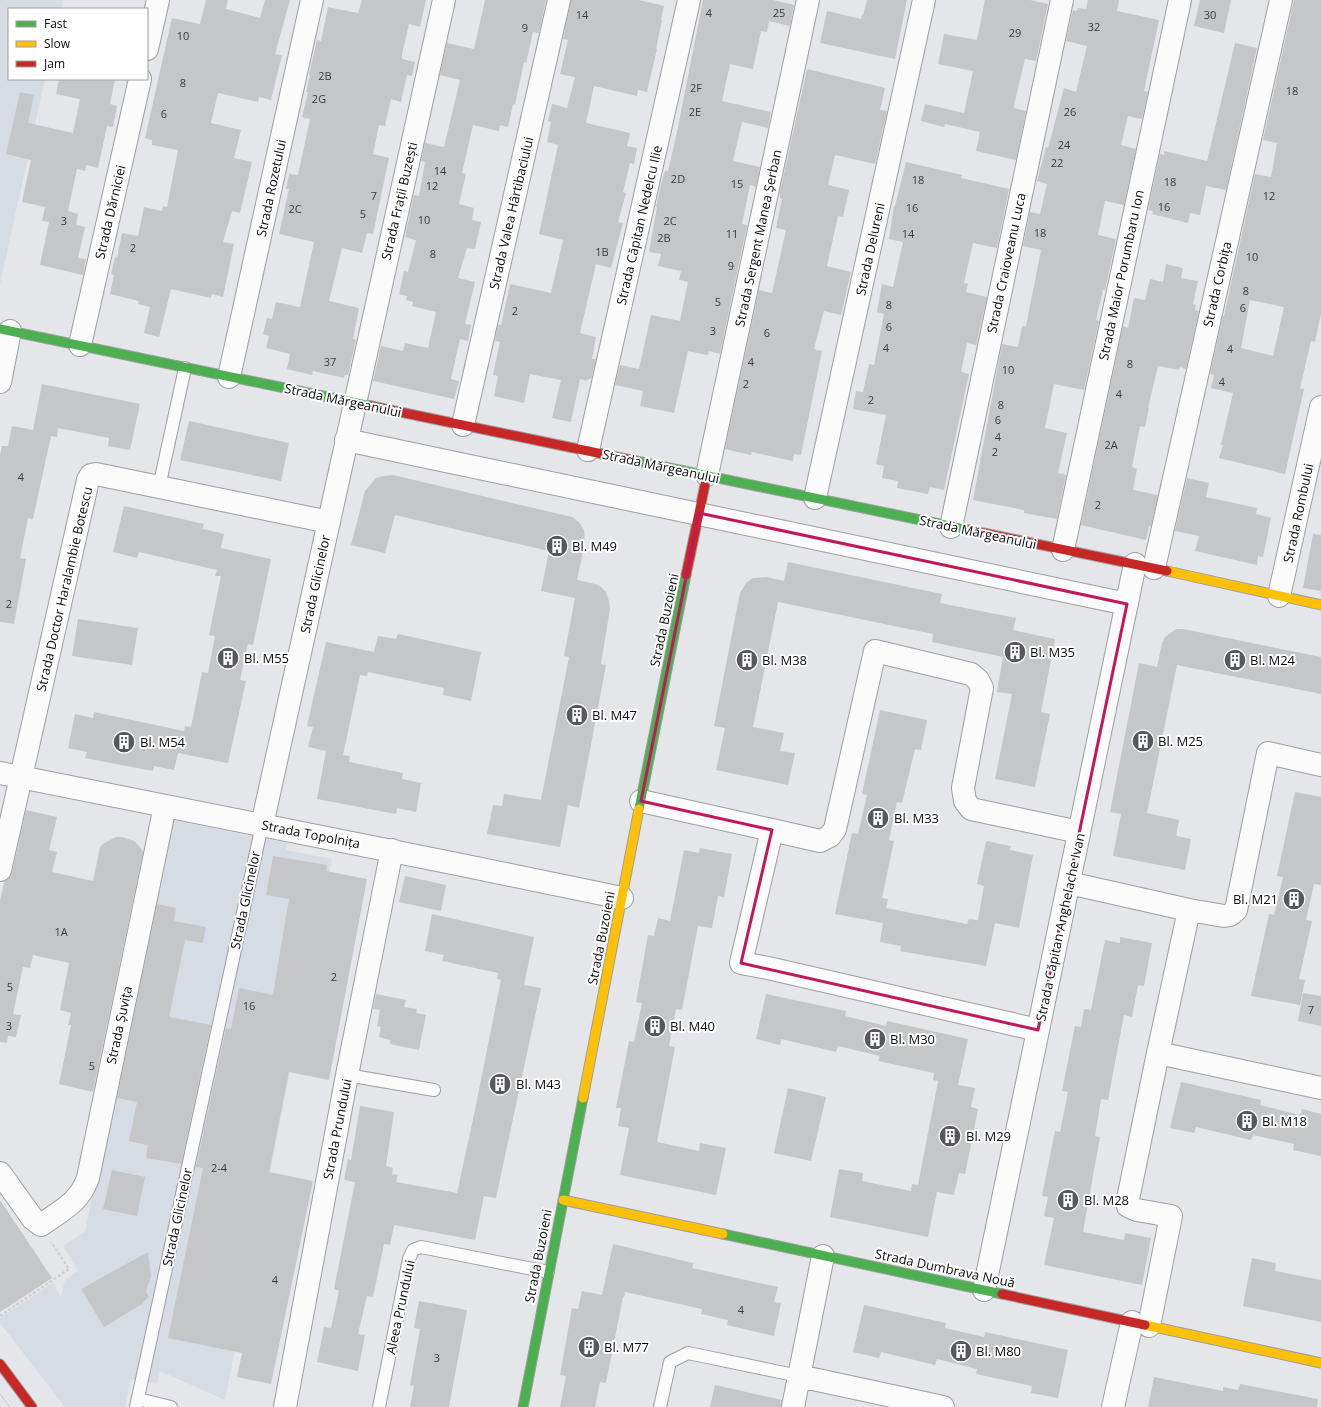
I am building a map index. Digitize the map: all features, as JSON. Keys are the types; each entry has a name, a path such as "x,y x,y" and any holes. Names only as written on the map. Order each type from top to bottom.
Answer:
{"street":[{"path":"148,45 158,0"},
{"name":"Strada Rozetului","path":"229,377 312,0"},
{"name":"Strada Frații Buzești","path":"354,402 444,0"},
{"name":"Strada Valea Hârtibaciului","path":"463,425 559,0"},
{"name":"Strada Căpitan Nedelcu Ilie","path":"588,450 689,0"},
{"name":"Strada Sergent Manea Șerban","path":"707,475 808,0"},
{"name":"Strada Delureni","path":"815,498 924,0"},
{"name":"Strada Craioveanu Luca","path":"951,527 1062,0"},
{"name":"Strada Maior Porumbaru Ion","path":"1063,550 1180,0"},
{"name":"Strada Corbița","path":"1144,566 1281,0"},
{"name":"Strada Dărniciei","path":"80,345 140,80"},
{"path":"0,382 5,330"},
{"name":"Strada Mărgeanului","path":"5,330 588,450 1321,604"},
{"name":"Strada Glicinelor","path":"262,825 354,402"},
{"name":"Strada Rombului","path":"1279,596 1321,407"},
{"path":"346,440 1127,604"},
{"name":"Strada Doctor Haralambie Botescu","path":"0,870 88,480 92,475 96,474 328,522"},
{"name":"Strada Buzoieni","path":"523,1407 548,1272 707,475"},
{"name":"Strada Căpitan Anghelache Ivan","path":"984,1290 1127,604 1144,566"},
{"path":"641,801 820,841 830,836 835,829 875,651 971,674 978,680 982,688 963,788 965,801 970,809 1079,832"},
{"path":"1069,883 1189,910 1224,916 1230,915 1236,910 1268,752 1321,765"},
{"name":"Strada Topolnița","path":"0,773 392,850 622,898"},
{"name":"Strada Șuvița","path":"40,1224 77,1199 88,1178 165,806"},
{"path":"772,830 741,963 1038,1030"},
{"name":"Strada Prundului","path":"285,1407 392,850"},
{"path":"1113,1407 1141,1324 1171,1216 1137,1210 1128,1206 1128,1199 1189,910"},
{"path":"1158,1054 1321,1088"},
{"path":"0,1173 33,1220 40,1224"},
{"name":"Strada Dumbrava Nouă","path":"563,1200 1321,1363"},
{"path":"793,1407 823,1256"},
{"path":"0,1364 32,1407"},
{"path":"799,1376 943,1407"}],"lane":[{"path":"159,487 185,368"},
{"name":"Strada Glicinelor","path":"137,1403 262,825"},
{"path":"348,1076 434,1090"},
{"name":"Aleea Prundului","path":"379,1407 409,1259 413,1250 421,1247 548,1272"},
{"path":"660,1407 670,1362 688,1353 799,1376"},
{"path":"137,1403 171,1407"}],"path":[{"path":"0,1316 68,1269 40,1224"}],"highlighted area":[{"path":"699,513 1127,604 1038,1030 741,963 772,830 641,801"}],"shaded area":[{"path":"0,0 63,0 61,8 8,8 8,80 45,80 0,284"},
{"path":"171,820 287,843 286,850 332,859 225,1400 160,1371 157,1384 131,1379 125,1407 65,1407 0,1323 0,1318 53,1283 61,1297 65,1280 78,1271 63,1246 85,1232 141,955"}],"building":[{"path":"206,0 228,0 226,9 260,18 265,0 290,0 275,54 282,55 271,100 259,97 258,102 218,93 211,123 241,130 234,158 252,162 240,213 232,211 223,242 234,244 223,297 212,294 211,298 171,289 159,337 144,333 150,307 138,304 139,301 110,294 114,275 111,274 115,257 117,258 122,233 138,236 144,207 162,211 163,206 167,207 178,150 152,145 152,140 145,138 172,18 200,24"},
{"path":"362,0 426,0 420,27 409,24 402,54 402,59 415,62 412,76 407,75 401,102 391,99 385,126 379,125 373,154 389,158 373,234 367,233 362,253 342,248 329,301 359,308 353,339 356,340 348,375 345,375 344,378 313,371 312,375 287,369 290,354 266,348 269,336 263,334 267,318 272,319 276,302 300,307 314,242 279,234 289,189 286,189 289,174 298,175 310,119 302,117 317,40 321,41 328,7 358,13"},
{"path":"485,0 546,0 539,33 533,32 526,63 524,62 515,105 513,104 508,127 500,125 499,131 473,125 462,173 466,174 459,204 474,208 472,220 481,222 475,249 467,248 458,278 475,282 465,324 471,325 468,341 460,339 451,379 459,381 454,399 373,381 381,346 403,351 405,343 428,348 436,312 412,306 413,302 406,300 407,296 399,294 404,271 408,272 416,240 405,237 414,195 419,196 425,162 421,161 425,143 444,147 460,80 440,75 447,43 474,49"},
{"path":"571,0 639,0 664,6 657,49 647,92 638,90 637,96 594,86 586,123 630,133 627,146 637,148 634,164 630,163 623,192 626,193 618,222 623,223 611,268 596,264 580,333 596,337 592,359 596,359 591,379 588,379 587,381 580,379 571,422 552,418 561,380 530,374 524,403 494,396 498,376 493,375 500,342 495,341 498,325 501,325 510,284 551,293 563,240 539,234 558,145 547,142 551,122 548,121 552,104 567,108 575,77 560,74 568,40 563,39"},
{"path":"703,0 773,0 794,5 790,26 769,21 767,32 761,31 753,69 730,64 722,101 771,112 768,128 742,122 733,161 760,167 756,187 750,185 742,224 747,225 720,354 709,351 708,355 688,351 674,413 640,406 643,391 615,385 620,365 639,369 651,315 680,321 688,282 679,280 681,271 658,266 661,254 649,252 656,207 665,171 668,171 677,132"},
{"path":"867,0 907,0 895,59 820,43 827,11 861,19"},
{"path":"985,0 1030,0 1048,4 1036,61 1025,59 1014,105 1014,108 1026,111 1016,160 976,151 980,132 945,124 944,127 921,121 925,104 964,113 973,71 938,64 944,34 977,40"},
{"path":"1088,0 1119,0 1117,11 1159,20 1144,91 1148,92 1142,119 1128,116 1121,145 1136,149 1124,205 1105,201 1098,235 1116,239 1105,290 1103,290 1096,320 1099,321 1084,390 1054,384 1045,428 1067,433 1058,473 1066,475 1057,519 1024,513 1024,510 973,500 1002,344 1018,347 1022,326 1026,326 1041,250 1023,246 1030,212 1040,214 1047,184 1037,181 1046,147 1048,148 1064,88 1076,92 1087,46 1066,41 1073,10 1077,11 1078,8 1086,9"},
{"path":"1200,0 1231,0 1224,33 1194,26"},
{"path":"1294,0 1321,0 1321,314 1315,342 1311,341 1300,388 1304,389 1285,474 1219,458 1233,393 1211,388 1214,375 1210,374 1255,174 1271,177 1277,143 1263,140","holes":["1250,300 1284,307 1273,356 1241,348"]},
{"path":"1235,43 1257,48 1226,190 1206,186 1200,215 1190,213 1188,223 1152,214 1153,211 1148,210 1160,154 1164,155 1164,151 1207,161"},
{"path":"807,69 885,88 880,110 887,111 875,164 835,155 828,185 849,190 843,217 838,216 827,266 851,272 841,315 824,311 814,349 822,351 801,455 794,454 793,461 752,452 751,455 725,449 759,290 772,293 786,230 776,228 782,199 780,198 780,192"},
{"path":"59,80 115,80 110,104 117,106 113,127 107,126 98,168 86,165 85,171 77,169 68,211 78,214 76,225 85,227 78,258 86,259 83,275 40,265 49,222 42,221 45,207 22,202 31,160 6,154 20,92 34,95 28,123 73,133 80,99 56,94"},
{"path":"906,162 962,175 961,178 1009,189 997,248 973,243 964,283 968,284 966,292 987,297 976,345 967,343 961,372 969,374 944,490 930,487 928,494 897,488 898,481 882,478 884,466 876,464 886,415 853,409 856,391 863,392 869,364 874,365 884,314 877,312 882,284 893,287 903,242 889,239 894,206"},
{"path":"1166,264 1183,268 1181,278 1198,281 1193,304 1196,305 1195,310 1199,311 1186,369 1180,367 1179,370 1158,366 1145,427 1140,426 1132,467 1137,469 1133,490 1158,495 1151,526 1149,526 1146,540 1081,525 1123,326 1128,328 1134,298 1145,300 1150,279 1163,282"},
{"path":"42,384 140,404 130,450 108,446 109,438 58,428 57,437 51,436 33,519 28,518 20,558 26,559 14,624 0,622 0,455 2,446 8,446 12,426 33,430"},
{"path":"189,421 289,443 281,481 180,460"},
{"path":"393,475 572,517 579,522 584,530 585,542 577,580 595,584 606,592 610,609 601,664 606,665 579,808 568,805 560,847 487,834 493,805 502,806 504,794 541,800 569,657 564,656 575,598 541,591 549,551 395,515 385,553 351,545 365,491 376,478"},
{"path":"1187,478 1209,483 1206,497 1257,508 1256,514 1271,518 1263,557 1258,556 1257,565 1195,551 1199,536 1175,531"},
{"path":"124,506 204,524 203,529 224,534 221,548 271,559 253,645 248,644 240,680 246,681 228,763 178,753 174,770 154,766 153,771 85,758 87,752 68,748 75,714 93,718 94,712 184,731 185,726 191,727 202,672 208,673 215,636 209,635 221,576 215,576 217,570 139,552 137,558 113,552"},
{"path":"1313,534 1321,535 1321,591 1303,588"},
{"path":"788,562 942,594 940,603 1016,618 1013,630 1055,639 1041,712 1050,714 1035,787 995,779 1012,694 997,692 1003,657 932,642 933,634 778,602 753,727 784,733 780,751 795,753 788,785 716,770 725,728 714,726 740,593 746,583 753,578 767,577 784,581"},
{"path":"78,619 138,628 132,665 72,656"},
{"path":"1176,629 1183,629 1321,657 1321,694 1177,665 1147,813 1179,820 1176,836 1191,839 1185,870 1113,856 1121,814 1110,812 1139,663 1157,667 1162,643 1165,637"},
{"path":"398,634 481,652 471,701 443,695 444,688 368,672 367,676 360,675 343,755 350,756 349,762 403,773 402,779 421,783 416,812 397,808 396,814 317,799 326,751 308,747 313,727 307,726 326,642 374,652 378,636 396,639"},
{"path":"880,710 927,720 921,750 915,749 902,803 897,802 889,840 894,841 882,898 888,899 886,908 967,924 969,919 978,920 984,886 977,884 986,841 1011,846 1010,850 1033,855 1019,928 995,923 986,966 900,951 901,946 880,942 883,923 835,914 852,833 858,834 867,795 862,794"},
{"name":"Bl. M21","path":"1295,792 1321,797 1321,885 1314,884 1306,920 1312,921 1299,979 1305,980 1300,1005 1251,996 1269,914 1274,915 1283,877 1277,876"},
{"path":"26,810 57,817 49,850 57,852 52,872 93,881 100,847 104,843 116,837 122,837 134,841 143,852 93,1092 59,1084 71,1025 68,1025 71,1013 60,1010 69,963 33,955 30,968 23,967 13,1014 21,1015 16,1037 8,1036 7,1043 0,1042 0,901 4,882 12,873"},
{"path":"700,848 732,854 724,897 718,896 712,928 698,926 682,1010 676,1009 669,1046 675,1047 657,1142 699,1151 700,1143 726,1148 716,1195 620,1175 629,1128 618,1126 621,1108 616,1108 629,1041 634,1042 642,1003 636,1002 648,935 654,936 658,918 670,921 684,850 699,853"},
{"path":"273,856 327,865 326,871 367,879 329,1080 289,1072 269,1172 313,1181 271,1384 237,1377 242,1353 168,1338 203,1168 196,1167 226,1028 231,1029 239,988 273,995 289,899 266,895"},
{"path":"405,876 446,885 441,911 399,902"},
{"path":"157,904 176,908 174,921 206,927 203,943 185,940 169,1017 211,1025 181,1164 146,1158 148,1145 129,1141 137,1102 117,1098"},
{"path":"432,914 534,937 524,985 541,988 496,1198 484,1196 475,1240 394,1225 390,1245 384,1244 373,1297 367,1296 358,1334 365,1335 358,1371 317,1362 324,1327 331,1328 339,1291 334,1289 355,1182 344,1180 348,1159 351,1160 360,1106 394,1112 386,1166 393,1168 392,1174 398,1175 396,1182 457,1193 501,980 497,979 498,973 442,961 444,955 425,951"},
{"path":"1120,937 1152,943 1144,986 1138,985 1132,1017 1124,1015 1108,1100 1101,1099 1095,1136 1100,1137 1083,1232 1124,1240 1125,1233 1151,1238 1142,1285 1044,1265 1054,1218 1044,1216 1048,1197 1042,1196 1055,1131 1060,1132 1068,1092 1062,1091 1075,1026 1081,1027 1084,1009 1091,1010 1105,940 1120,943"},
{"path":"1303,993 1321,996 1321,1026 1298,1021"},
{"path":"376,994 406,1000 404,1007 417,1009 416,1013 426,1015 419,1050 390,1044 390,1040 379,1037 381,1027 377,1026 380,1010 373,1009"},
{"path":"766,994 846,1011 845,1016 886,1026 887,1021 968,1039 958,1085 975,1088 971,1107 978,1109 965,1174 959,1173 954,1195 937,1192 928,1237 830,1217 839,1169 863,1173 862,1181 911,1191 912,1184 918,1185 938,1081 933,1080 934,1073 878,1061 880,1056 838,1046 836,1052 781,1039 780,1045 756,1039"},
{"name":"Bl. M18","path":"1181,1082 1261,1100 1260,1105 1300,1115 1302,1109 1321,1114 1321,1156 1293,1150 1294,1144 1253,1135 1251,1140 1196,1127 1194,1133 1170,1128"},
{"path":"788,1088 826,1097 811,1161 774,1153"},
{"path":"112,1170 145,1177 137,1216 103,1209"},
{"path":"0,1200 52,1278 0,1312"},
{"path":"613,1244 693,1263 692,1268 778,1287 774,1302 781,1303 774,1336 727,1325 728,1320 701,1314 702,1309 625,1292 606,1383 600,1382 595,1407 560,1407 566,1376 560,1375 572,1308 578,1309 582,1291 602,1295"},
{"path":"148,1252 151,1276 146,1291 149,1297 142,1304 104,1327 81,1289"},
{"path":"1252,1258 1276,1263 1275,1271 1321,1280 1321,1322 1243,1306"},
{"path":"419,1301 467,1310 449,1407 410,1407 414,1386 410,1385 420,1329 414,1328"},
{"name":"Bl. M80","path":"864,1305 946,1323 945,1328 984,1337 985,1332 1068,1350 1058,1398 1031,1393 1032,1386 976,1374 977,1369 937,1359 935,1365 881,1352 879,1358 853,1352"},
{"path":"1154,1377 1223,1391 1223,1387 1238,1390 1240,1384 1318,1399 1317,1407 1148,1407"},
{"path":"715,1385 782,1400 781,1407 710,1407"}],"tram line":[{"path":"0,1394 10,1407"}],"traffic: fast":[{"path":"0,329 371,406"},
{"path":"636,461 969,530"},
{"path":"639,809 686,575"},
{"path":"523,1407 583,1098"},
{"path":"723,1234 1002,1294"}],"traffic: slow":[{"path":"1167,571 1321,605"},
{"path":"583,1098 639,809"},
{"path":"563,1200 723,1234"},
{"path":"1145,1325 1321,1363"}],"traffic: jam":[{"path":"371,406 636,461"},
{"path":"686,575 707,475"},
{"path":"969,530 1167,571"},
{"path":"1002,1294 1145,1325"},
{"path":"0,1364 32,1407"}],"place":[{"name":"Bl. M49","path":"557,546"},
{"name":"Bl. M35","path":"1015,652"},
{"name":"Bl. M55","path":"228,658"},
{"name":"Bl. M38","path":"747,660"},
{"name":"Bl. M24","path":"1235,660"},
{"name":"Bl. M47","path":"577,715"},
{"name":"Bl. M25","path":"1143,741"},
{"name":"Bl. M54","path":"124,742"},
{"name":"Bl. M33","path":"878,818"},
{"name":"Bl. M21","path":"1294,899"},
{"name":"Bl. M40","path":"655,1026"},
{"name":"Bl. M30","path":"875,1039"},
{"name":"Bl. M43","path":"500,1084"},
{"name":"Bl. M18","path":"1247,1121"},
{"name":"Bl. M29","path":"950,1136"},
{"name":"Bl. M28","path":"1068,1200"},
{"name":"Bl. M77","path":"589,1347"},
{"name":"Bl. M80","path":"961,1351"}]}
